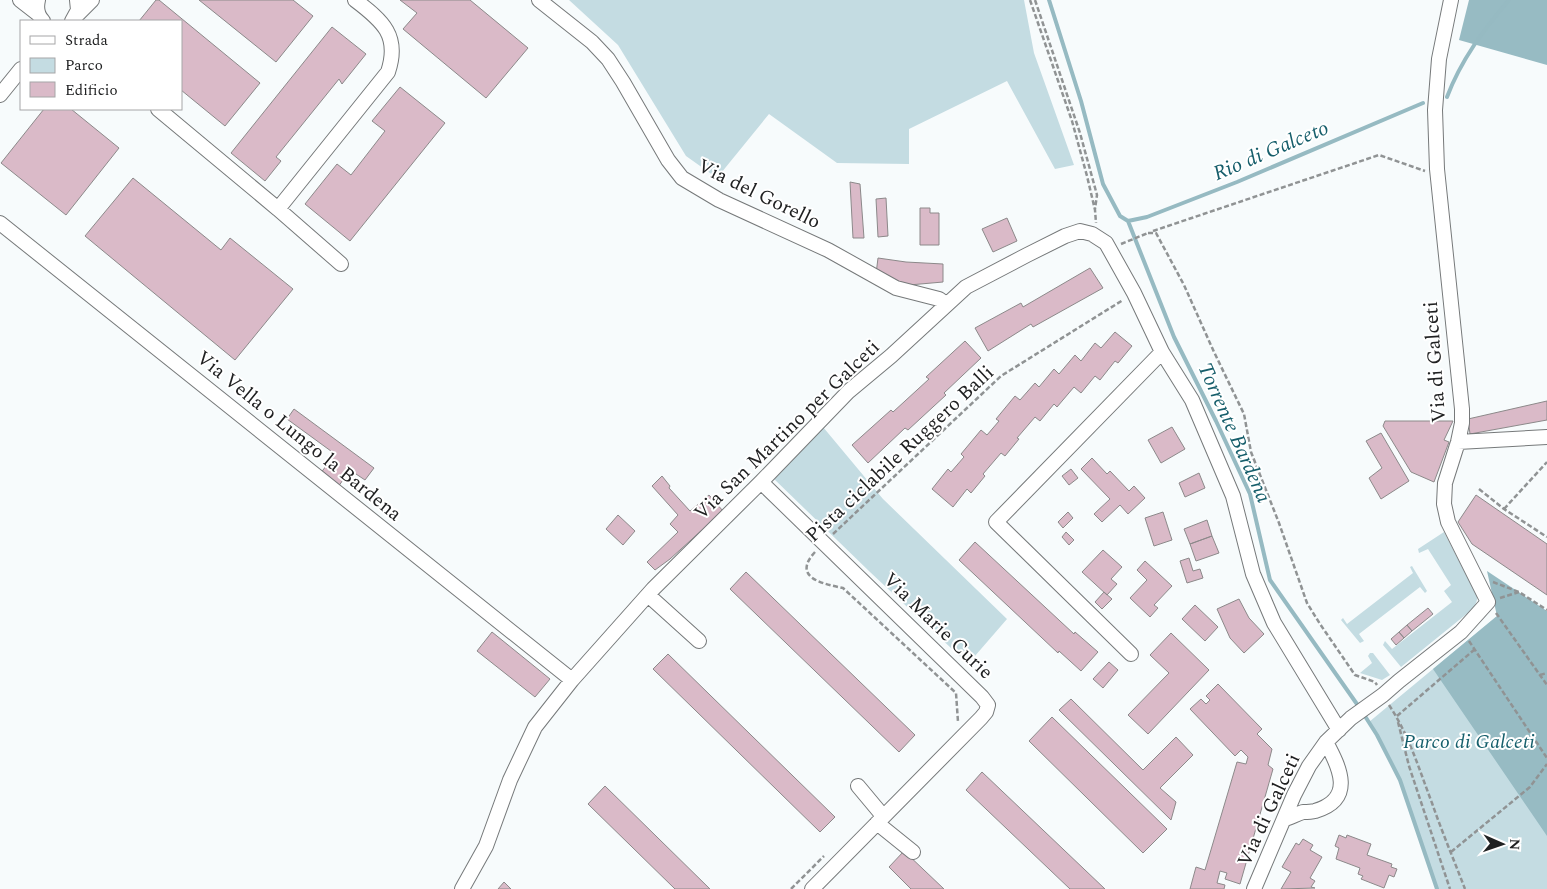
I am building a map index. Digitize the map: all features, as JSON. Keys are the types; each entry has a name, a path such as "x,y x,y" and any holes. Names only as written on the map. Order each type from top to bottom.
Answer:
{"street":[{"path":"20,0 39,12"},
{"path":"74,19 78,10 77,0"},
{"path":"74,19 92,0"},
{"path":"278,209 388,72 392,60 392,43 389,32 370,11 355,0"},
{"name":"Via del Gorello","path":"540,0 592,42 608,59 624,82 668,160 682,178 719,200 828,250 896,288 939,299 946,304"},
{"name":"Via di Galceti","path":"1254,889 1294,794 1309,766 1326,742 1351,718 1384,695 1461,632 1488,602 1448,522 1444,504 1445,482 1462,423 1437,169 1435,110 1439,59 1451,0"},
{"path":"0,95 20,70"},
{"path":"159,110 341,264"},
{"name":"Via Vella o Lungo la Bardena","path":"0,223 572,680"},
{"name":"Via San Martino per Galceti","path":"462,889 486,846 510,780 534,727 572,680 648,595 849,391 891,356 966,287 1065,236 1080,231 1092,234 1106,243 1134,293 1162,352 1192,400 1233,496 1253,574 1274,623 1339,730"},
{"path":"1130,654 996,522 1162,352"},
{"path":"1458,442 1547,438"},
{"name":"Via Marie Curie","path":"761,482 982,697 988,706 981,718 812,889"},
{"path":"648,595 699,641"},
{"path":"1285,819 1324,807 1333,801 1340,790 1342,781 1340,771 1326,742"},
{"path":"858,786 880,820 914,852"}],"path":[{"path":"1030,0 1072,122 1095,210 1096,225"},
{"path":"1036,0 1080,133 1097,195 1095,210"},
{"path":"1117,246 1148,233 1379,155 1428,172 1437,169"},
{"path":"1148,233 1156,232 1184,285 1244,414 1250,452 1279,523 1307,602 1355,675 1375,682 1384,695"},
{"name":"Pista ciclabile Ruggero Balli","path":"952,728 959,721 956,693 843,588 813,580 807,573 806,565 810,557 823,543 1002,376 1134,293"},
{"path":"1504,508 1547,462"},
{"path":"1479,489 1547,537"},
{"path":"1475,576 1519,592 1547,610"},
{"path":"1519,592 1488,602 1547,685"},
{"path":"1461,632 1547,758"},
{"path":"1397,716 1474,650"},
{"path":"1540,675 1547,673"},
{"path":"1397,716 1414,753 1465,889"},
{"path":"1397,716 1409,766 1450,889"},
{"path":"1451,852 1530,787 1547,764"},
{"path":"791,889 826,854"}],"green space":[{"path":"569,0 1024,0 1034,53 1074,165 1055,169 1007,81 909,129 909,164 837,163 769,114 717,178 686,156 618,45"},
{"path":"823,427 883,499 1007,619 968,664 773,478"},
{"path":"1444,532 1477,596 1477,600 1474,608 1401,667 1383,645 1385,641 1392,649 1452,602 1444,591 1451,585 1428,549 1419,553 1418,549"},
{"path":"1412,566 1427,591 1425,593 1420,587 1359,634 1364,641 1360,643 1341,620 1343,618 1347,624 1413,573 1410,567"},
{"name":"Parco di Galceti","path":"1497,616 1547,660 1547,889 1437,889 1400,780 1369,722"},
{"path":"1370,653 1373,653 1390,675 1382,680 1360,673 1372,663 1368,656"}],"shaded area":[{"path":"1469,0 1547,0 1547,65 1459,40"},
{"path":"1487,571 1547,611 1547,836 1433,669 1497,616"}],"building":[{"path":"156,0 159,0 260,83 225,126 182,91 182,20 140,20"},
{"path":"199,0 293,0 313,16 276,62"},
{"path":"400,0 470,0 528,48 486,98 403,29 417,13"},
{"path":"332,27 366,54 342,84 339,79 276,157 281,161 265,181 231,153"},
{"path":"400,87 445,123 350,241 305,204 337,164 351,175 385,131 372,121"},
{"path":"43,110 72,110 119,148 66,215 1,163"},
{"path":"133,178 221,250 230,238 293,289 235,360 85,236"},
{"path":"850,182 860,184 864,238 853,238"},
{"path":"886,198 888,236 878,237 876,199"},
{"path":"920,208 930,208 930,213 939,213 939,245 920,245"},
{"path":"1007,218 1017,241 993,252 982,229"},
{"path":"878,258 943,264 943,282 909,285 896,283 876,274"},
{"path":"1090,268 1103,288 1033,327 1031,324 988,351 975,328 1021,303 1023,307"},
{"path":"1115,332 1132,346 1118,363 1115,361 1100,380 1095,376 1081,393 1074,387 1057,407 1054,404 1040,421 1035,417 1005,456 1001,453 983,474 985,476 971,493 967,489 953,507 932,489 948,469 951,472 964,457 961,454 981,430 987,435 999,421 996,419 1015,396 1020,400 1035,383 1039,387 1054,369 1059,374 1075,355 1081,361 1095,343 1101,348"},
{"path":"965,341 981,358 944,393 946,395 908,430 905,428 868,463 852,445 891,410 893,412 929,379 926,377"},
{"path":"1547,401 1547,420 1470,434 1468,419"},
{"path":"294,409 374,468 365,480 350,470 338,487 320,474 335,454 287,419"},
{"path":"1385,421 1453,421 1444,440 1449,442 1434,482 1411,472 1383,426"},
{"path":"1172,427 1185,449 1161,463 1148,440"},
{"path":"1381,433 1409,481 1381,499 1369,478 1382,468 1366,441"},
{"path":"1092,458 1107,474 1110,471 1129,491 1134,486 1145,498 1128,514 1120,505 1102,522 1094,514 1110,499 1081,469"},
{"path":"1071,469 1078,478 1069,485 1062,476"},
{"path":"1199,473 1205,488 1185,497 1179,483"},
{"path":"662,476 670,486 669,488 690,511 709,495 723,511 670,559 655,570 647,562 678,532 670,524 678,515 652,486"},
{"path":"1476,495 1547,544 1547,595 1472,544 1458,522"},
{"path":"1068,512 1073,518 1063,528 1058,522"},
{"path":"1163,512 1172,540 1154,546 1145,518"},
{"path":"618,515 635,531 623,545 606,529"},
{"path":"1207,520 1212,536 1190,544 1184,529"},
{"path":"1066,532 1074,540 1069,545 1062,537"},
{"path":"1212,536 1219,553 1196,561 1190,544"},
{"path":"975,542 1074,634 1075,632 1098,652 1081,671 1059,651 1058,653 959,560"},
{"path":"1103,550 1122,567 1111,579 1117,584 1107,595 1082,572"},
{"path":"1189,558 1193,571 1200,569 1203,578 1187,583 1180,561"},
{"path":"1145,561 1172,586 1154,605 1158,608 1150,617 1130,598 1147,580 1137,570"},
{"path":"746,572 915,735 899,752 730,589"},
{"path":"1104,592 1112,599 1102,609 1095,602"},
{"path":"1239,599 1249,618 1264,634 1244,653 1230,638 1217,609"},
{"path":"1195,605 1218,627 1205,641 1182,619"},
{"path":"1428,608 1433,614 1412,631 1407,625"},
{"path":"1407,625 1412,631 1404,638 1399,632"},
{"path":"492,632 550,679 535,697 477,651"},
{"path":"1399,632 1404,638 1396,645 1391,639"},
{"path":"1171,633 1209,670 1148,734 1128,715 1169,673 1150,655"},
{"path":"668,654 835,817 820,832 653,669"},
{"path":"1109,662 1118,670 1103,688 1093,679"},
{"path":"1218,684 1262,729 1257,734 1272,749 1268,765 1273,769 1240,884 1225,879 1227,873 1220,871 1217,883 1225,885 1224,889 1190,889 1196,867 1205,870 1237,762 1246,764 1248,757 1241,750 1235,756 1190,709 1201,699 1206,704 1210,700 1206,696"},
{"path":"1071,699 1143,770 1176,737 1193,755 1160,788 1176,802 1171,820 1059,710"},
{"path":"1052,717 1167,829 1143,853 1029,741"},
{"path":"982,772 1105,889 1070,889 966,790"},
{"path":"605,786 710,889 675,889 588,804"},
{"path":"1339,835 1346,838 1347,835 1371,844 1367,855 1392,864 1391,867 1397,869 1394,877 1389,875 1384,888 1361,879 1363,876 1358,874 1360,868 1336,859 1339,848 1335,846"},
{"path":"1303,839 1313,845 1310,850 1322,857 1310,878 1315,881 1311,887 1315,888 1281,889 1291,872 1282,867 1296,843 1299,845"},
{"path":"904,851 944,889 911,889 889,867"},
{"path":"504,882 511,889 498,889"}],"waterway":[{"name":"Torrente Bardena","path":"1049,0 1081,101 1103,184 1120,216 1128,221 1174,337 1250,494 1270,580 1359,707"},
{"name":"Rio di Galceto","path":"1447,97 1459,70 1474,46 1509,0"},
{"name":"Rio di Galceto","path":"1128,221 1147,217 1237,182 1423,103"},
{"name":"Torrente Bardena","path":"1363,713 1377,735 1400,780 1437,889"}]}
